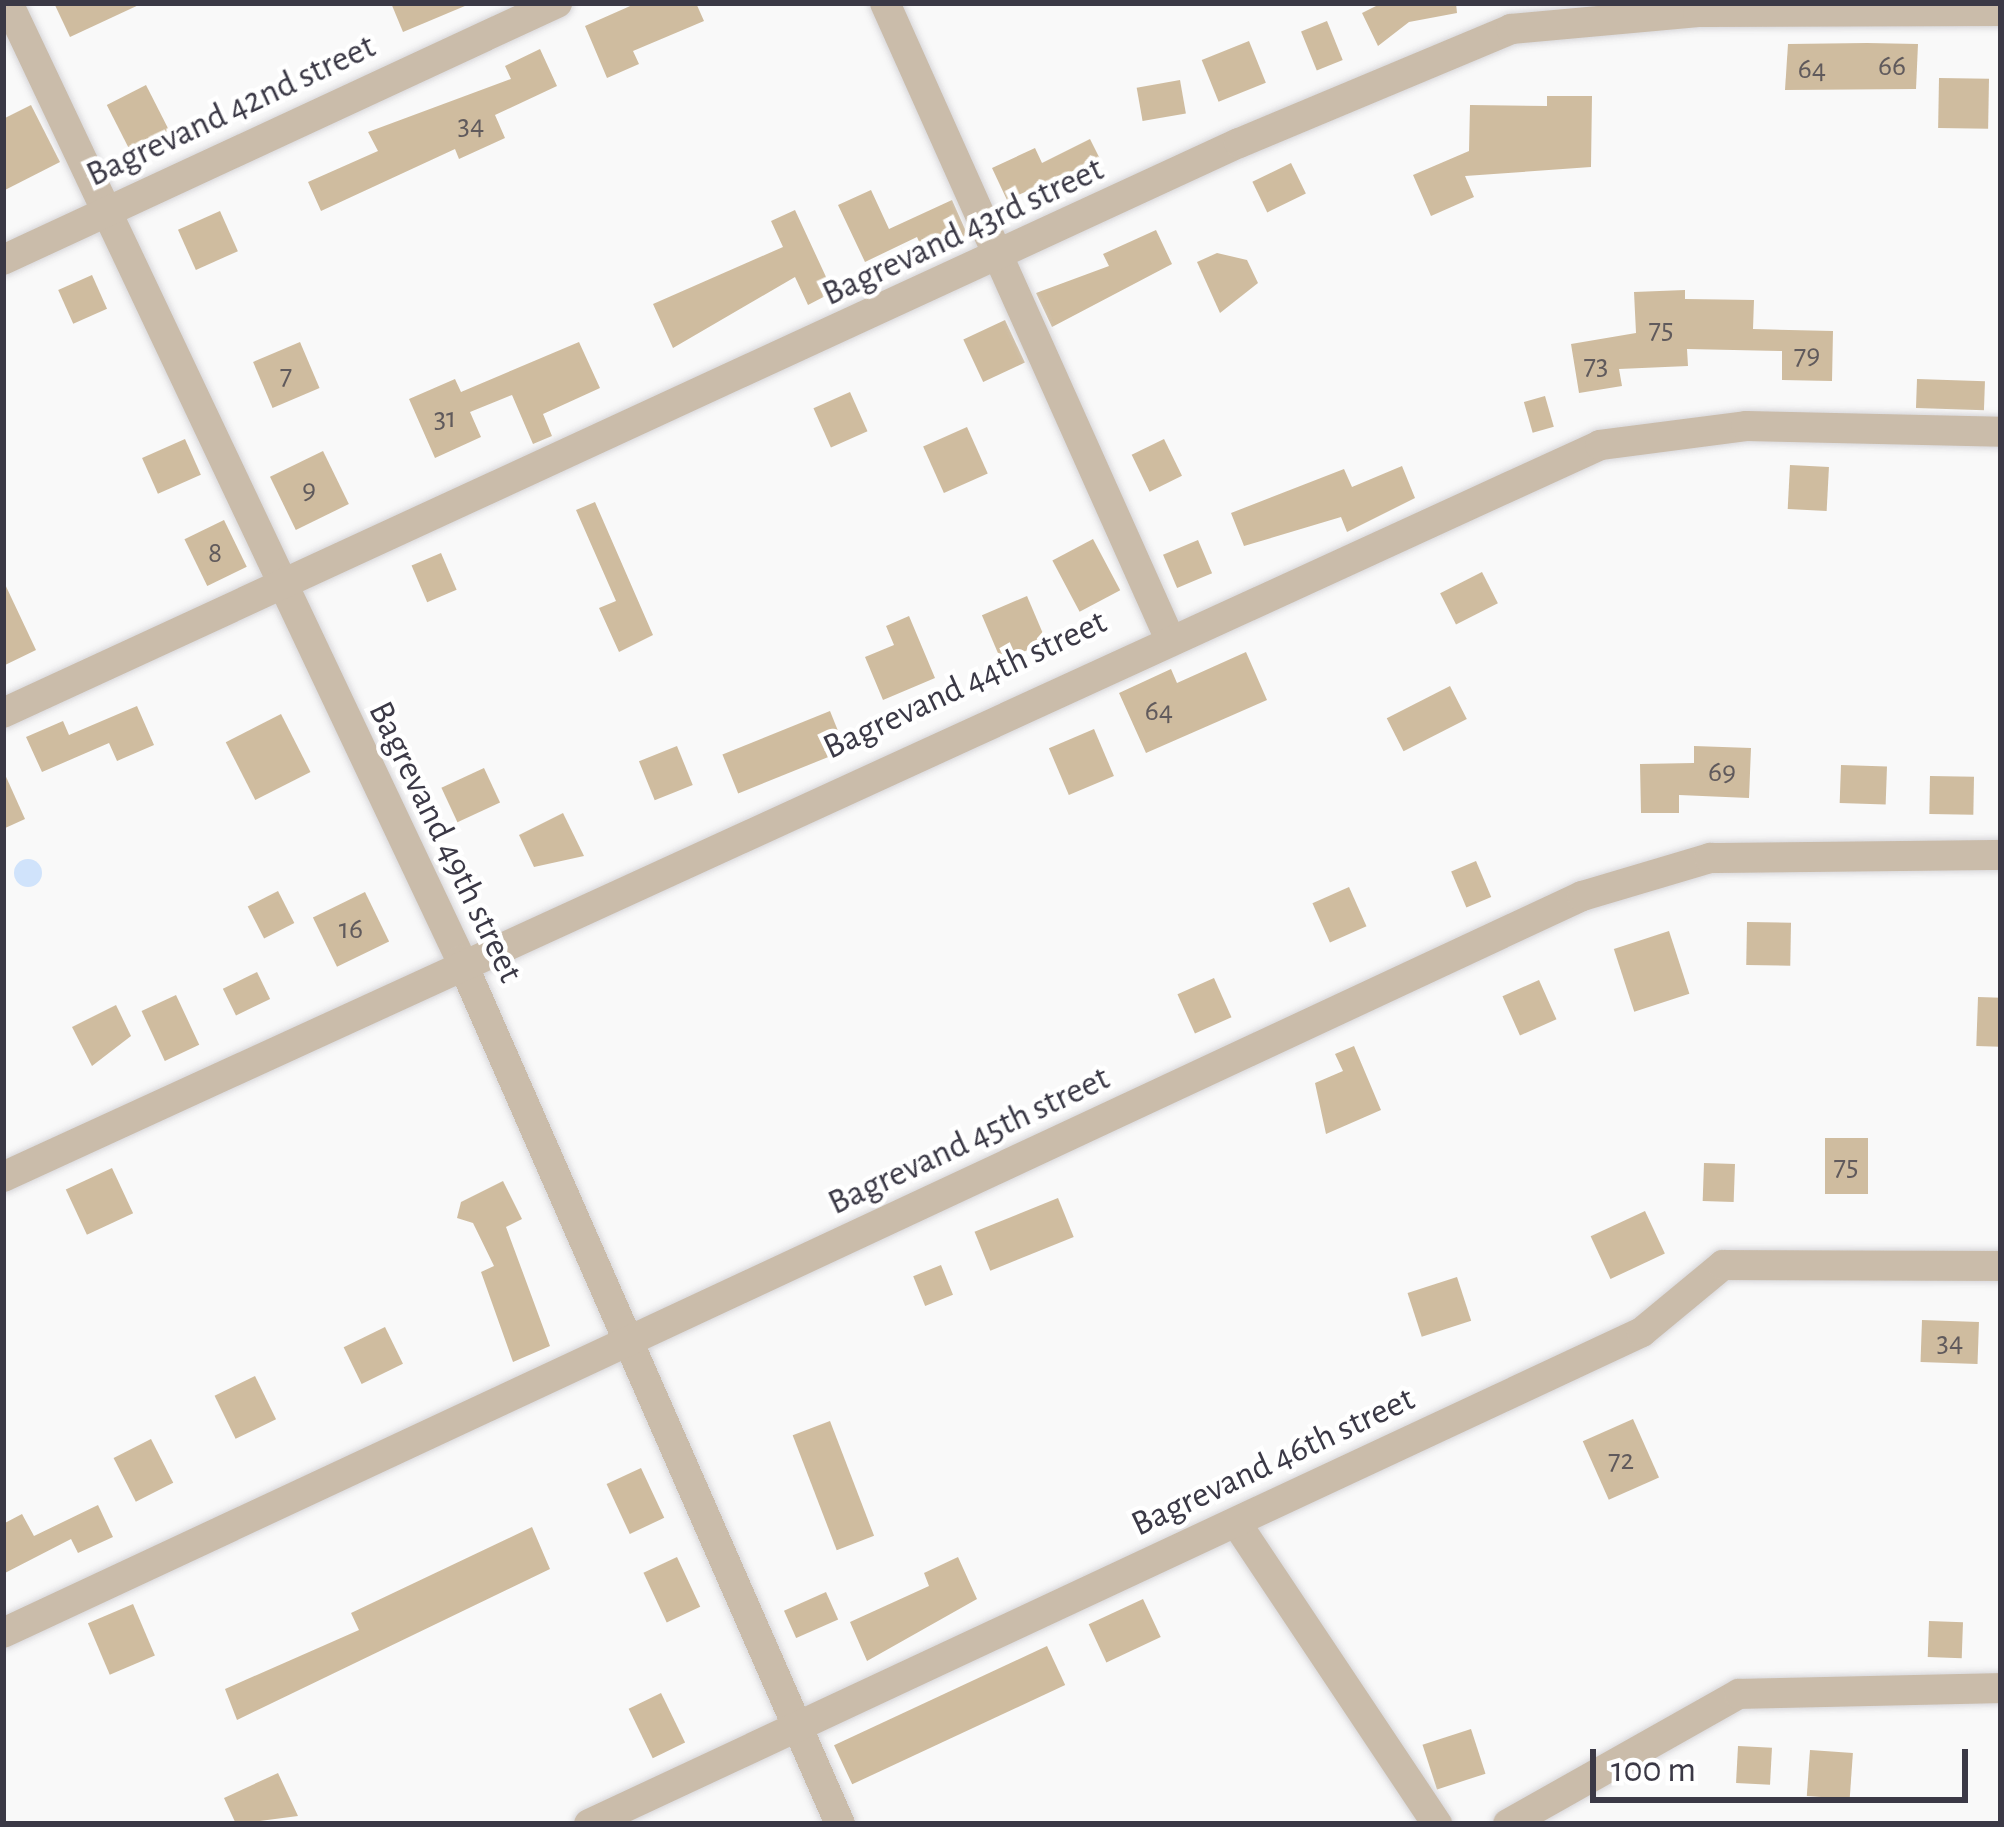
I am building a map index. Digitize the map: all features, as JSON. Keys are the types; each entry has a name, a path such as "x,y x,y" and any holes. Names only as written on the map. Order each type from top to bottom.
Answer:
{"street":[{"name":"Bagrevand 49th street","path":"8,3 278,586 461,960 634,1341 840,1824"},
{"name":"Bagrevand 42nd street","path":"3,260 557,3"},
{"path":"886,3 1168,634"},
{"name":"Bagrevand 43rd street","path":"3,713 1000,261 1239,142 1511,28 1699,12 2001,11"},
{"name":"Bagrevand 44th street","path":"3,1177 1168,634 1600,445 1746,427 2001,432"},
{"name":"Bagrevand 45th street","path":"3,1633 1582,896 1710,858 2001,855"},
{"name":"Bagrevand 46th street","path":"589,1824 796,1723 1237,1524 1642,1332 1723,1265 2001,1266"},
{"path":"1237,1524 1437,1824"},
{"path":"1508,1824 1739,1694 2001,1688"}],"water":[{"path":"28,859 38,863 42,873 38,883 28,887 18,883 14,873 18,863"}],"building":[{"path":"54,3 143,3 70,37"},
{"path":"391,3 472,3 403,32"},
{"path":"637,3 696,3 704,21 633,51 639,64 607,78 585,26"},
{"path":"1382,3 1456,3 1457,13 1409,22 1378,46 1362,13"},
{"path":"1327,21 1343,60 1317,70 1301,31"},
{"path":"1249,41 1266,83 1219,102 1202,60"},
{"path":"1788,44 1918,44 1916,89 1785,90"},
{"path":"540,49 557,86 495,115 505,138 459,159 455,149 321,211 308,182 378,151 368,132 511,79 505,66"},
{"path":"1939,78 1989,79 1988,129 1938,128"},
{"path":"1180,80 1186,113 1143,121 1137,88"},
{"path":"146,85 169,130 130,150 107,105"},
{"path":"1547,96 1592,96 1591,167 1465,176 1474,197 1431,216 1413,175 1469,151 1470,105 1547,106"},
{"path":"31,105 60,162 3,191 3,119"},
{"path":"1090,139 1100,159 1007,200 992,168 1035,148 1042,163"},
{"path":"1291,163 1306,194 1267,212 1252,182"},
{"path":"871,190 889,229 952,200 968,236 925,255 917,237 865,262 838,205"},
{"path":"795,210 833,292 808,305 795,277 673,348 653,304 783,247 771,221"},
{"path":"220,211 238,251 196,270 178,230"},
{"path":"1156,230 1172,264 1052,327 1036,293 1109,266 1103,254"},
{"path":"1217,253 1247,260 1258,283 1220,313 1197,262"},
{"path":"92,275 107,309 73,324 58,290"},
{"path":"1685,290 1685,299 1754,300 1753,329 1833,331 1832,381 1782,380 1782,351 1687,349 1688,366 1619,369 1622,386 1579,393 1571,344 1636,333 1634,292"},
{"path":"1005,320 1025,363 983,382 963,339"},
{"path":"300,342 320,388 273,408 253,362"},
{"path":"579,342 600,388 543,414 552,436 533,444 512,395 470,412 481,437 435,458 409,399 455,379 461,392"},
{"path":"1917,379 1985,381 1984,410 1916,408"},
{"path":"850,392 867,431 831,448 813,408"},
{"path":"1545,396 1554,427 1533,433 1524,402"},
{"path":"967,427 988,474 944,493 923,447"},
{"path":"185,439 201,475 158,494 142,458"},
{"path":"1164,439 1182,476 1150,492 1132,455"},
{"path":"323,451 349,504 296,530 270,477"},
{"path":"1790,465 1829,467 1827,511 1788,509"},
{"path":"1402,466 1415,498 1347,532 1341,517 1244,546 1231,513 1344,469 1352,487"},
{"path":"595,502 653,635 619,652 599,608 616,601 576,510"},
{"path":"224,520 247,567 207,586 184,539"},
{"path":"1093,539 1120,590 1080,612 1052,561"},
{"path":"1198,540 1212,573 1177,588 1163,555"},
{"path":"441,553 457,590 427,602 412,566"},
{"path":"1482,572 1498,603 1456,625 1440,593"},
{"path":"3,580 36,650 3,666"},
{"path":"1027,596 1047,642 1001,661 982,615"},
{"path":"909,616 935,678 883,700 865,657 894,645 886,626"},
{"path":"1246,652 1267,700 1146,753 1119,693 1171,669 1177,683"},
{"path":"1450,686 1467,719 1404,751 1387,718"},
{"path":"137,706 154,745 117,761 109,743 42,772 26,737 63,721 69,735"},
{"path":"830,711 846,750 738,793 722,754"},
{"path":"281,714 311,772 255,800 226,742"},
{"path":"1094,729 1114,776 1069,795 1049,748"},
{"path":"677,746 693,785 655,800 639,761"},
{"path":"1694,746 1751,748 1749,798 1679,795 1679,813 1641,813 1640,764 1694,763"},
{"path":"1841,765 1887,767 1886,805 1840,803"},
{"path":"484,768 500,802 457,822 441,788"},
{"path":"3,770 25,819 3,829"},
{"path":"1930,776 1974,777 1973,815 1929,814"},
{"path":"563,813 584,856 534,867 519,835"},
{"path":"1476,861 1491,897 1466,907 1451,872"},
{"path":"1349,887 1366,926 1330,943 1312,903"},
{"path":"278,891 294,923 264,939 248,906"},
{"path":"365,892 389,941 337,967 313,917"},
{"path":"1747,922 1791,923 1790,966 1746,965"},
{"path":"1669,931 1689,994 1634,1012 1614,949"},
{"path":"257,972 270,999 236,1016 223,989"},
{"path":"1214,978 1231,1017 1195,1034 1177,994"},
{"path":"1539,980 1556,1019 1520,1036 1502,996"},
{"path":"176,995 199,1045 165,1061 142,1011"},
{"path":"1978,997 2001,998 1999,1047 1976,1046"},
{"path":"116,1005 131,1036 92,1066 72,1027"},
{"path":"1354,1046 1381,1110 1326,1134 1315,1083 1343,1071 1335,1054"},
{"path":"1825,1138 1868,1138 1868,1194 1825,1194"},
{"path":"1704,1163 1735,1164 1734,1202 1703,1201"},
{"path":"112,1168 133,1213 87,1235 66,1190"},
{"path":"503,1181 522,1219 506,1227 550,1346 513,1362 481,1272 494,1266 473,1223 457,1218 461,1202"},
{"path":"1058,1198 1074,1237 990,1271 975,1232"},
{"path":"1645,1211 1665,1254 1610,1279 1591,1236"},
{"path":"941,1265 953,1295 925,1306 913,1276"},
{"path":"1457,1277 1471,1321 1422,1337 1408,1293"},
{"path":"1922,1320 1979,1322 1977,1364 1921,1362"},
{"path":"385,1327 403,1364 362,1384 344,1347"},
{"path":"255,1376 276,1419 236,1439 215,1396"},
{"path":"1633,1419 1659,1477 1609,1500 1583,1441"},
{"path":"830,1421 874,1536 837,1550 793,1435"},
{"path":"151,1439 173,1483 136,1502 114,1458"},
{"path":"641,1468 664,1518 630,1534 607,1484"},
{"path":"98,1505 113,1537 78,1553 71,1539 3,1574 3,1524 22,1514 34,1536"},
{"path":"532,1527 550,1569 237,1720 225,1689 359,1630 351,1613"},
{"path":"677,1557 700,1607 667,1622 643,1573"},
{"path":"958,1557 977,1599 867,1661 850,1622 929,1586 924,1573"},
{"path":"826,1592 838,1619 796,1638 784,1611"},
{"path":"1143,1599 1161,1637 1106,1662 1089,1624"},
{"path":"133,1604 155,1656 110,1675 88,1623"},
{"path":"1929,1621 1963,1622 1962,1658 1928,1657"},
{"path":"1047,1646 1065,1685 852,1784 834,1745"},
{"path":"661,1693 685,1742 653,1758 629,1709"},
{"path":"1471,1729 1486,1774 1437,1789 1422,1745"},
{"path":"1738,1746 1772,1748 1770,1785 1736,1783"},
{"path":"1810,1750 1853,1753 1850,1799 1807,1796"},
{"path":"278,1773 298,1816 236,1824 224,1798"}]}
